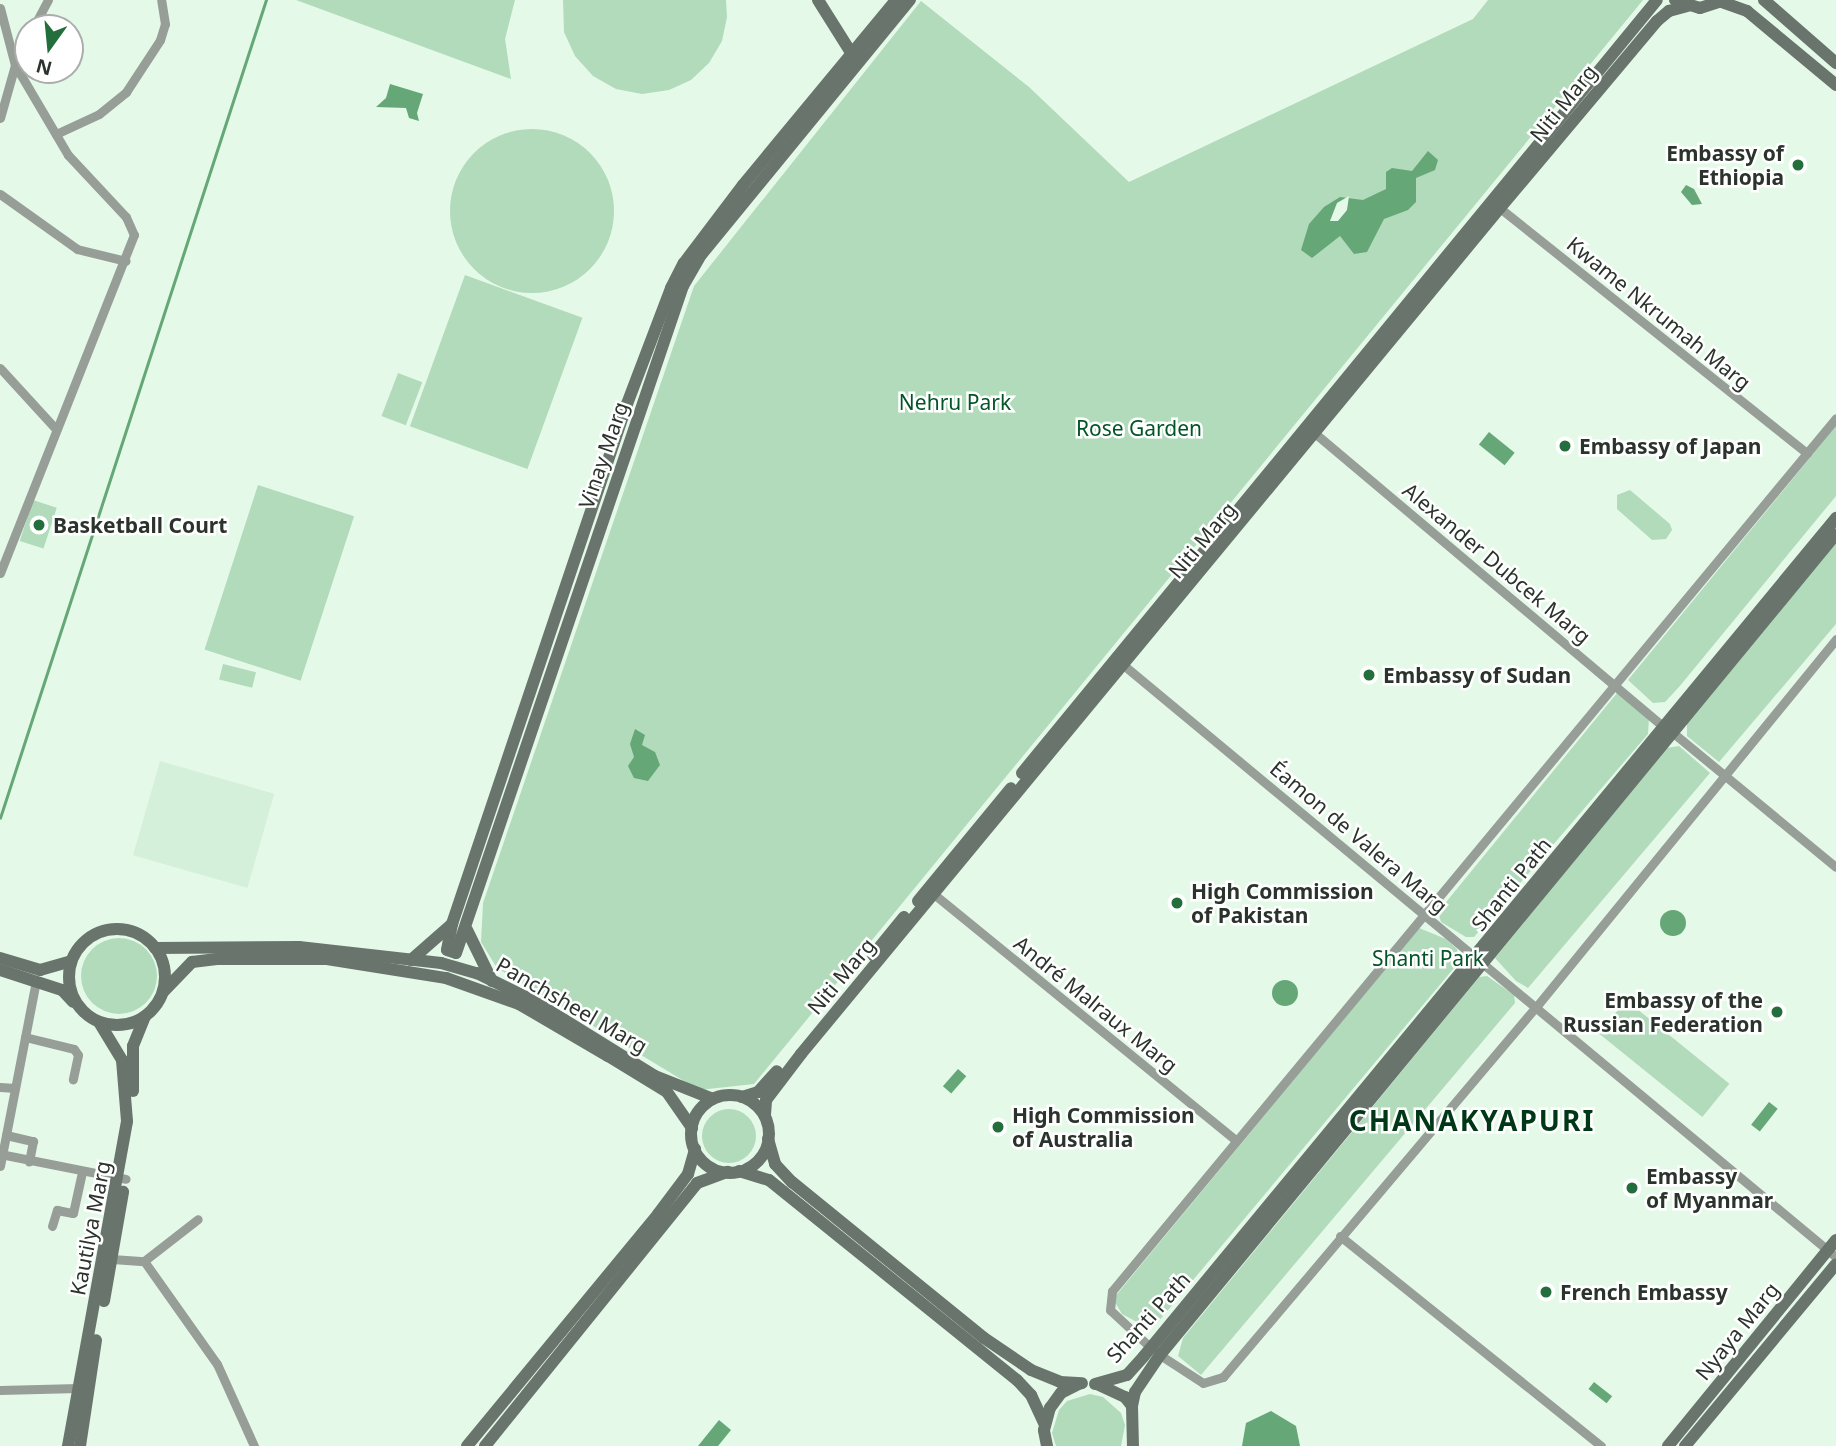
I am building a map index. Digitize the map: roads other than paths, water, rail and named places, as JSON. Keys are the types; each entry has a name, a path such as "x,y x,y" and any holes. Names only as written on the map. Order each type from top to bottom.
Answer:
{"main road":[{"path":"818,0 855,58"},
{"name":"Vinay Marg","path":"467,929 485,859 683,286 701,255 855,58 896,0"},
{"name":"Vinay Marg","path":"452,924 657,318 690,254 855,58 910,0"},
{"name":"Niti Marg","path":"765,1115 766,1100 775,1087 1495,205 1657,0"},
{"path":"1675,0 1688,6 1723,1 1747,11 1836,85"},
{"path":"1765,0 1836,63"},
{"name":"Niti Marg","path":"1495,205 1657,21 1669,11 1688,6"},
{"name":"Shanti Path","path":"1089,1383 1127,1375 1155,1351 1480,961 1836,518"},
{"name":"Shanti Path","path":"1668,729 1836,534"},
{"name":"Niti Marg","path":"742,1097 753,1095 767,1083 1120,663"},
{"path":"452,924 447,942 451,953 461,948 467,929"},
{"path":"411,960 452,924"},
{"path":"0,970 62,990 78,1007 99,1022 114,1025 145,1016 163,992 164,969 155,948 134,932 108,929 79,946 71,961 71,993 78,1007"},
{"path":"467,929 492,981"},
{"name":"Panchsheel Marg","path":"155,948 299,947 441,963 492,981 534,1001 655,1076 713,1099"},
{"path":"0,958 40,970 71,961"},
{"name":"Panchsheel Marg","path":"163,992 192,962 217,959 327,959 446,978 519,1004 608,1056 667,1092 692,1128"},
{"name":"Kautilya Marg","path":"68,1446 134,1121 133,1046 145,1016"},
{"name":"Kautilya Marg","path":"80,1446 112,1259 127,1121 122,1060 99,1022"},
{"path":"467,1446 688,1174 695,1149 692,1128 701,1107 713,1099 742,1097 765,1115 775,1164 792,1182 984,1338 1031,1370 1060,1382 1089,1383 1125,1397 1132,1406 1143,1446"},
{"path":"485,1446 697,1183 734,1172 761,1158 768,1139"},
{"path":"695,1149 706,1164 769,1180 1017,1380 1031,1395 1045,1425 1047,1446"},
{"name":"Nyaya Marg","path":"1668,1446 1833,1249"},
{"name":"Nyaya Marg","path":"1685,1446 1836,1264"},
{"name":"Shanti Path","path":"1132,1406 1135,1392 1155,1351"},
{"path":"1045,1425 1056,1399 1089,1383"},
{"path":"1133,1446 1136,1425"}],"street":[{"path":"56,134 99,114 127,92 160,40 165,24 161,0"},
{"path":"0,9 14,61"},
{"path":"0,118 14,69"},
{"path":"0,573 55,428 133,245 132,225 85,175 56,134 26,84"},
{"path":"0,194 77,249 127,261"},
{"name":"Kwame Nkrumah Marg","path":"1495,205 1807,453"},
{"path":"0,368 55,428"},
{"path":"1836,418 1112,1291 1110,1310 1155,1351 1189,1376 1214,1383 1536,1007 1836,639"},
{"name":"Alexander Dubcek Marg","path":"1311,430 1836,867"},
{"name":"Éamon de Valera Marg","path":"1120,663 1833,1249"},
{"name":"André Malraux Marg","path":"934,895 1235,1140"},
{"path":"0,1166 36,981"},
{"path":"25,1037 74,1049 78,1055 73,1079"},
{"path":"0,1087 15,1088"},
{"path":"6,1135 33,1141 29,1162"},
{"path":"1,1154 29,1162 122,1179"},
{"path":"52,1226 57,1210 72,1213 82,1171"},
{"path":"112,1259 144,1261 198,1219"},
{"path":"1340,1236 1601,1446"},
{"path":"144,1261 217,1364 254,1446"},
{"path":"0,1390 78,1388"}],"waterway":[{"path":"0,818 266,0"}],"place":[{"name":"Embassy of Ethiopia","path":"1798,165"},
{"name":"Embassy of Japan","path":"1565,446"},
{"name":"Basketball Court","path":"39,525"},
{"name":"Embassy of Sudan","path":"1369,675"},
{"name":"High Commission of Pakistan","path":"1177,903"},
{"name":"Embassy of the Russian Federation","path":"1777,1012"},
{"name":"High Commission of Australia","path":"998,1127"},
{"name":"Embassy of Myanmar","path":"1632,1188"},
{"name":"French Embassy","path":"1546,1292"}],"district":[{"name":"CHANAKYAPURI","path":"1472,1120"}],"park label":[{"name":"Nehru Park","path":"955,402"},
{"name":"Rose Garden","path":"1139,428"},
{"name":"Shanti Park","path":"1428,958"}]}
